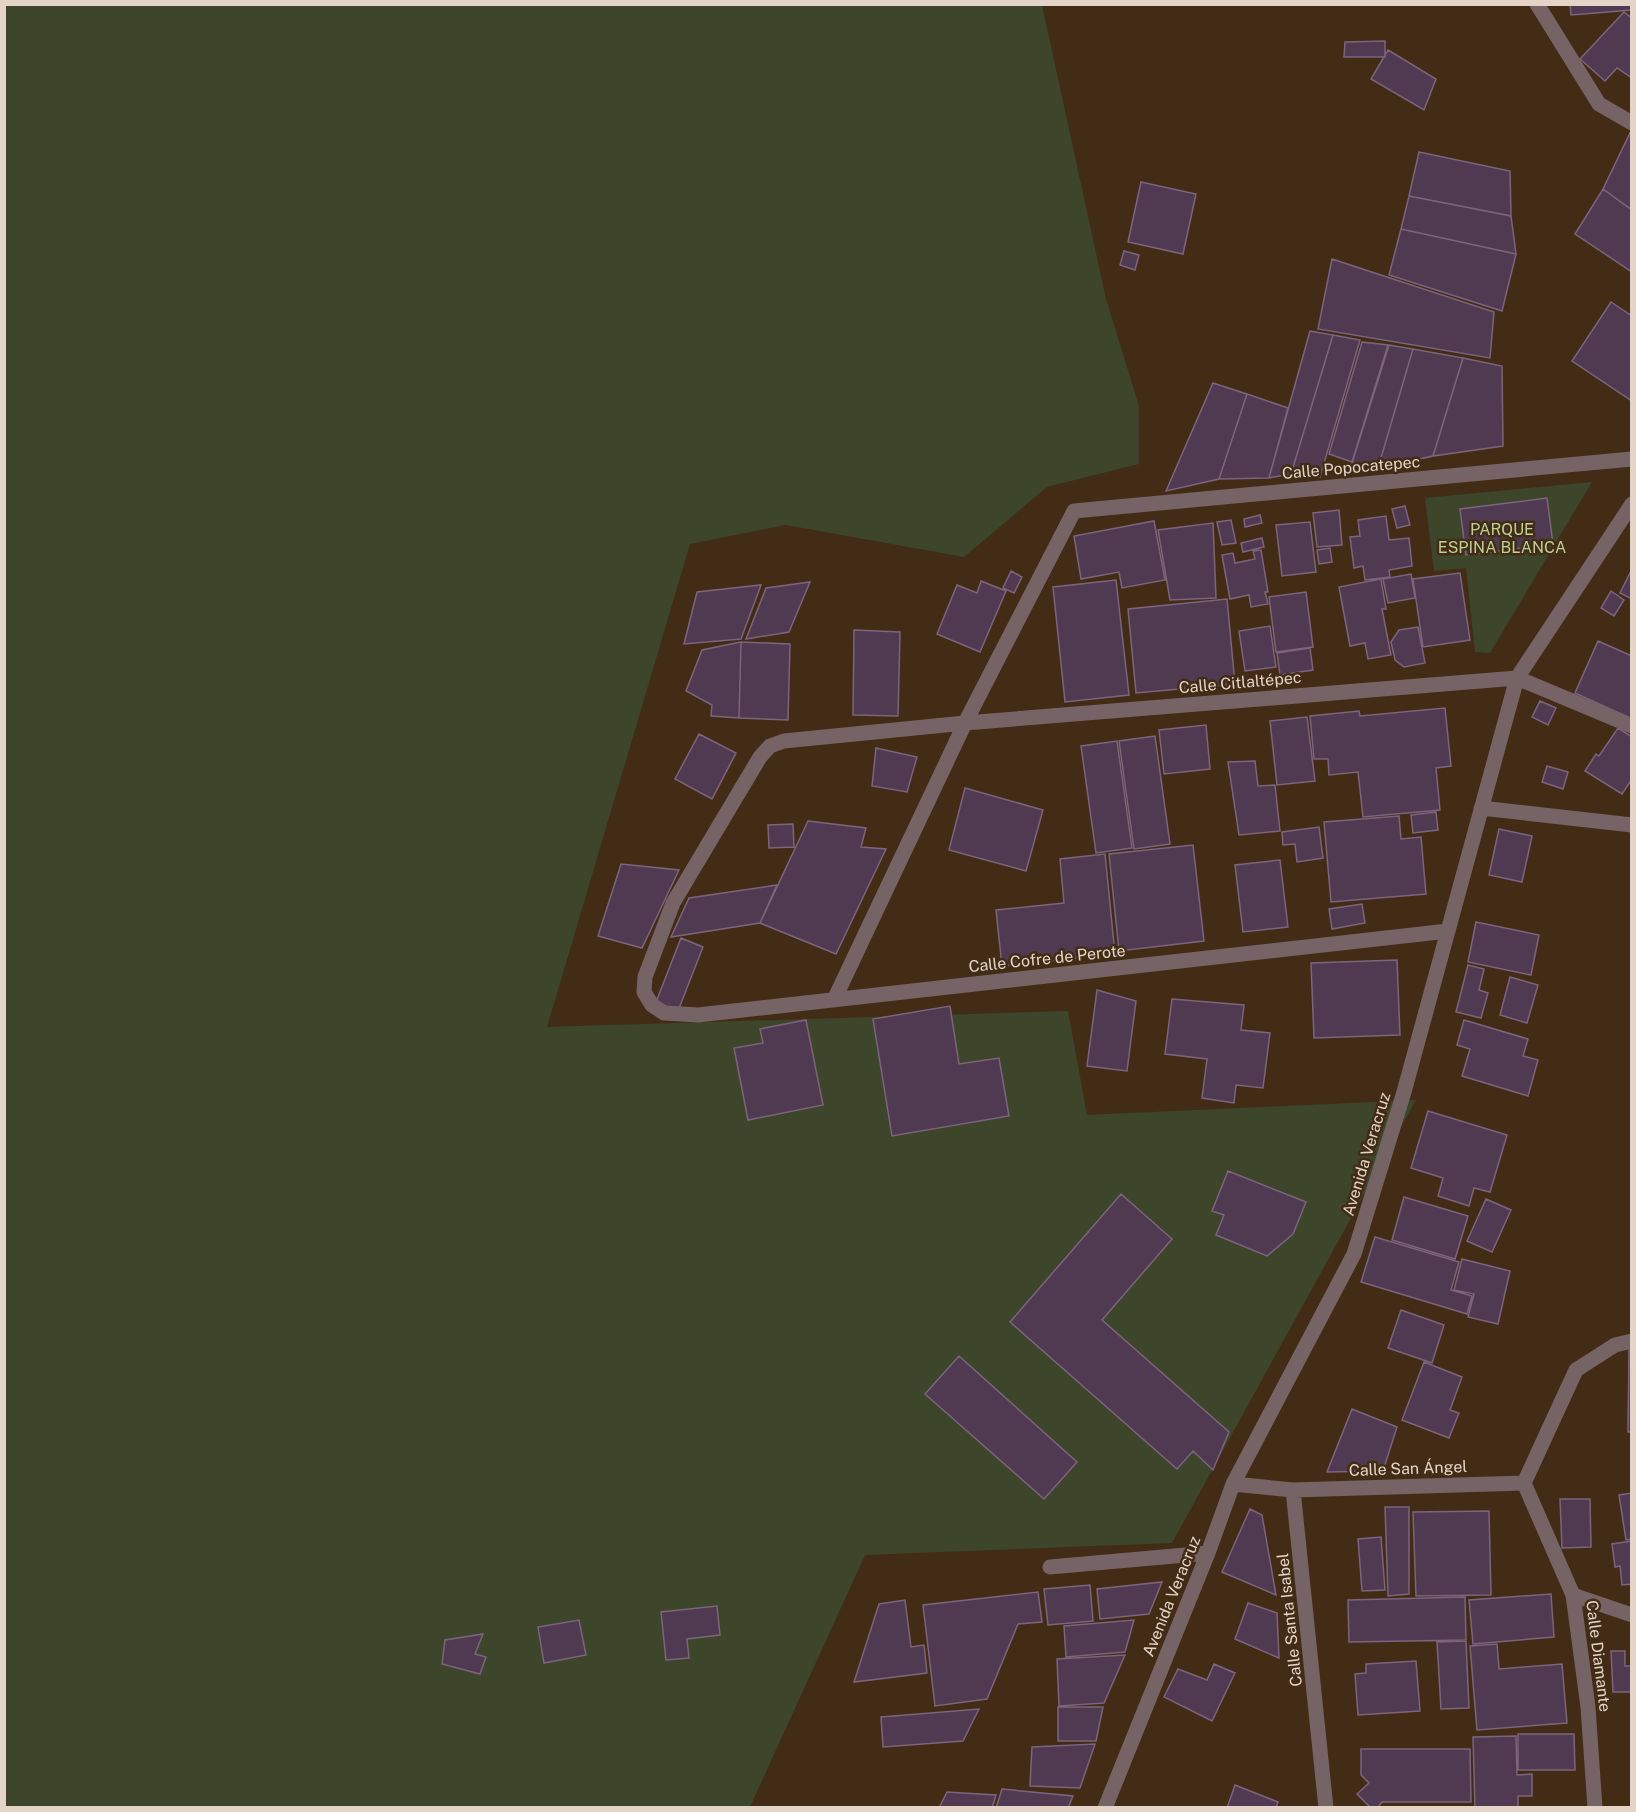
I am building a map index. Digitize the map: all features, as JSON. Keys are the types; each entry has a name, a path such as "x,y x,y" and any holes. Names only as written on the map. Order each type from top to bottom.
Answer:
{"street":[{"path":"1538,4 1599,104 1632,123"},
{"name":"Calle Popocatepec","path":"966,723 1074,511 1632,459"},
{"name":"Avenida Veracruz","path":"1105,1808 1208,1553 1233,1484 1354,1254 1404,1092 1517,678 1632,504"},
{"path":"1517,678 1632,726"},
{"name":"Calle Citlaltépec","path":"652,1005 644,992 645,977 673,903 760,757 770,746 784,741 966,723 1517,678"},
{"path":"834,1000 966,723"},
{"path":"1481,808 1632,825"},
{"name":"Calle Cofre de Perote","path":"652,1005 664,1013 698,1015 1448,931"},
{"path":"1524,1484 1576,1370 1615,1345 1632,1341"},
{"path":"1233,1484 1293,1490"},
{"name":"Calle San Ángel","path":"1293,1490 1524,1484"},
{"name":"Calle Diamante","path":"1524,1484 1573,1595 1588,1707 1595,1808"},
{"name":"Calle Santa Isabel","path":"1293,1490 1326,1808"},
{"path":"1050,1567 1208,1553"},
{"path":"1573,1595 1632,1615"}],"green space":[{"path":"5,5 1042,5 1106,299 1139,406 1139,464 1047,487 964,557 786,525 690,544 547,1027 1068,1011 1087,1115 1416,1100 1172,1543 865,1555 750,1807 5,1808"},
{"name":"PARQUE ESPINA BLANCA","path":"1592,482 1490,653 1475,652 1466,568 1434,571 1425,498"}],"building":[{"path":"1570,4 1632,4 1632,10 1571,15"},
{"path":"1624,12 1632,18 1632,78 1617,68 1605,81 1580,59"},
{"path":"1385,41 1385,57 1344,57 1345,42"},
{"path":"1388,50 1436,79 1424,110 1371,79"},
{"path":"1630,133 1632,134 1632,210 1603,189"},
{"path":"1419,152 1510,171 1511,216 1409,196"},
{"path":"1141,182 1196,194 1183,254 1128,242"},
{"path":"1603,189 1632,210 1632,272 1575,234"},
{"path":"1409,196 1511,216 1516,254 1401,229"},
{"path":"1401,229 1516,254 1502,311 1389,275"},
{"path":"1124,251 1139,255 1135,270 1120,265"},
{"path":"1332,259 1494,312 1490,358 1318,329"},
{"path":"1611,302 1632,316 1632,401 1572,361"},
{"path":"1310,331 1333,335 1291,474 1269,478"},
{"path":"1333,335 1360,340 1320,477 1291,474"},
{"path":"1362,342 1388,345 1352,462 1329,454"},
{"path":"1389,345 1413,349 1378,468 1352,463"},
{"path":"1413,349 1463,358 1433,456 1378,468"},
{"path":"1463,358 1502,366 1503,446 1433,456"},
{"path":"1213,383 1247,394 1219,479 1166,491"},
{"path":"1247,394 1288,408 1269,478 1219,479"},
{"path":"1547,498 1553,544 1466,555 1460,509"},
{"path":"1405,506 1410,525 1397,528 1392,509"},
{"path":"1339,510 1342,545 1317,547 1313,513"},
{"path":"1260,515 1262,523 1245,527 1244,519"},
{"path":"1386,516 1389,540 1409,538 1412,566 1389,570 1390,577 1365,580 1363,566 1354,568 1350,537 1360,536 1358,520"},
{"path":"1231,520 1236,543 1222,545 1217,522"},
{"path":"1154,521 1165,580 1122,588 1119,572 1081,579 1074,536"},
{"path":"1310,522 1316,572 1282,576 1276,525"},
{"path":"1213,523 1216,598 1170,600 1158,530"},
{"path":"1262,538 1264,547 1243,552 1241,543"},
{"path":"1330,548 1332,562 1319,564 1317,550"},
{"path":"1261,550 1268,604 1251,607 1249,595 1230,599 1222,555 1233,553 1235,563 1255,559 1253,551"},
{"path":"1632,569 1632,599 1620,593"},
{"path":"1011,571 1022,577 1014,593 1003,588"},
{"path":"1460,573 1470,640 1423,647 1413,579"},
{"path":"1411,574 1415,598 1388,603 1383,579"},
{"path":"1381,579 1386,609 1382,609 1391,655 1368,659 1365,643 1350,646 1339,587"},
{"path":"1116,580 1129,695 1065,702 1053,587"},
{"path":"981,581 1006,591 980,652 937,634 957,585 977,593"},
{"path":"810,582 789,632 746,639 766,588"},
{"path":"761,585 741,639 684,644 697,592"},
{"path":"1611,591 1624,600 1614,616 1601,608"},
{"path":"1306,592 1313,647 1276,652 1269,597"},
{"path":"1227,599 1235,684 1136,693 1128,609"},
{"path":"1270,626 1276,667 1245,671 1239,631"},
{"path":"1418,627 1425,663 1404,667 1395,660 1391,642 1399,630"},
{"path":"854,630 900,632 898,716 853,715"},
{"path":"1598,641 1632,656 1632,719 1575,693"},
{"path":"741,642 790,644 788,720 739,718"},
{"path":"741,642 739,718 711,716 712,705 686,691 702,650"},
{"path":"1310,648 1313,670 1280,675 1277,653"},
{"path":"1540,701 1556,708 1548,725 1532,717"},
{"path":"1445,708 1451,766 1436,768 1440,810 1363,817 1358,772 1329,775 1328,759 1314,759 1310,716 1359,711 1360,716"},
{"path":"1307,717 1315,781 1277,785 1270,721"},
{"path":"1206,725 1210,769 1164,774 1159,730"},
{"path":"1618,728 1632,737 1632,779 1622,794 1585,771 1596,754 1599,756"},
{"path":"699,734 736,753 712,799 675,779"},
{"path":"1155,736 1170,844 1134,849 1119,741"},
{"path":"1117,741 1132,848 1096,853 1081,746"},
{"path":"876,748 917,757 907,792 872,786"},
{"path":"1255,761 1258,786 1275,785 1280,831 1239,835 1228,762"},
{"path":"1547,766 1568,772 1563,789 1542,782"},
{"path":"965,788 1043,810 1026,871 949,850"},
{"path":"1436,812 1438,830 1413,833 1411,815"},
{"path":"1399,816 1401,839 1421,837 1426,894 1331,902 1324,822"},
{"path":"808,821 866,828 861,847 886,849 836,954 760,923"},
{"path":"793,824 794,847 769,848 768,825"},
{"path":"1319,827 1323,858 1297,862 1295,844 1283,845 1282,832"},
{"path":"1499,829 1532,836 1522,882 1489,875"},
{"path":"1193,845 1204,941 1119,951 1109,854"},
{"path":"1105,854 1115,954 1002,966 996,910 1064,903 1060,859"},
{"path":"1280,860 1288,927 1243,932 1235,865"},
{"path":"621,864 679,870 642,948 598,936"},
{"path":"777,885 760,923 671,937 689,898"},
{"path":"1362,904 1365,923 1332,929 1329,909"},
{"path":"1476,922 1539,935 1531,975 1468,962"},
{"path":"681,938 703,947 678,1011 656,1002"},
{"path":"1397,960 1400,1035 1314,1038 1311,963"},
{"path":"1468,965 1484,969 1479,990 1488,993 1481,1018 1456,1012"},
{"path":"1510,977 1538,985 1527,1023 1500,1015"},
{"path":"1097,990 1136,1001 1127,1071 1087,1066"},
{"path":"1172,999 1244,1005 1241,1030 1270,1033 1263,1088 1236,1085 1234,1103 1202,1098 1207,1059 1165,1054"},
{"path":"950,1006 959,1064 999,1058 1009,1116 892,1136 873,1019"},
{"path":"806,1020 823,1105 748,1120 734,1048 763,1043 760,1029"},
{"path":"1464,1020 1528,1039 1523,1056 1538,1060 1528,1096 1462,1076 1470,1049 1457,1045"},
{"path":"1428,1111 1507,1135 1490,1192 1474,1188 1469,1206 1438,1196 1443,1178 1411,1168"},
{"path":"1228,1171 1306,1202 1293,1234 1267,1256 1216,1235 1224,1215 1212,1211"},
{"path":"1121,1194 1172,1239 1102,1320 1229,1432 1213,1470 1193,1451 1177,1469 1010,1322"},
{"path":"1404,1197 1468,1216 1455,1259 1392,1240"},
{"path":"1486,1199 1511,1210 1492,1252 1467,1241"},
{"path":"1375,1237 1459,1262 1451,1290 1472,1296 1467,1314 1361,1282"},
{"path":"1462,1259 1510,1271 1498,1324 1468,1317 1474,1294 1454,1290"},
{"path":"1401,1310 1444,1325 1432,1363 1388,1348"},
{"path":"1629,1350 1632,1350 1632,1432 1628,1432"},
{"path":"959,1356 1077,1462 1044,1499 925,1394"},
{"path":"1424,1362 1462,1377 1450,1410 1459,1413 1449,1438 1402,1420"},
{"path":"1352,1409 1397,1427 1383,1471 1327,1472"},
{"path":"1632,1493 1632,1539 1626,1540 1619,1495"},
{"path":"1560,1499 1590,1499 1591,1547 1562,1548"},
{"path":"1385,1507 1409,1507 1409,1594 1388,1596"},
{"path":"1250,1509 1262,1515 1276,1595 1222,1572"},
{"path":"1489,1511 1491,1595 1416,1596 1413,1512"},
{"path":"1381,1537 1385,1590 1362,1591 1358,1539"},
{"path":"1632,1541 1632,1584 1622,1585 1620,1566 1615,1567 1612,1544"},
{"path":"1162,1582 1149,1614 1100,1619 1097,1589"},
{"path":"1090,1585 1093,1621 1048,1625 1044,1589"},
{"path":"1038,1592 1042,1622 1018,1624 987,1699 935,1706 923,1605"},
{"path":"1551,1594 1554,1637 1473,1644 1469,1600"},
{"path":"1465,1597 1466,1640 1349,1642 1348,1600"},
{"path":"905,1600 911,1647 924,1645 927,1673 854,1682 879,1604"},
{"path":"1248,1603 1277,1613 1279,1658 1235,1639"},
{"path":"717,1606 720,1635 687,1639 689,1658 666,1660 661,1612"},
{"path":"579,1620 586,1655 544,1663 538,1627"},
{"path":"1134,1620 1125,1652 1066,1657 1064,1626"},
{"path":"483,1634 475,1654 486,1657 480,1674 442,1664 445,1640"},
{"path":"1466,1641 1469,1708 1441,1709 1437,1642"},
{"path":"1497,1644 1499,1669 1562,1664 1567,1723 1477,1730 1470,1646"},
{"path":"1611,1651 1625,1651 1625,1666 1632,1666 1632,1692 1613,1692"},
{"path":"1125,1655 1104,1703 1059,1706 1057,1659"},
{"path":"1416,1661 1420,1711 1358,1715 1355,1674 1366,1673 1366,1664"},
{"path":"1214,1664 1235,1673 1212,1721 1164,1697 1178,1669 1207,1680"},
{"path":"1058,1707 1103,1707 1096,1741 1058,1741"},
{"path":"979,1709 963,1741 883,1747 881,1717"},
{"path":"1518,1734 1574,1734 1575,1770 1518,1770"},
{"path":"1516,1736 1517,1775 1532,1774 1532,1796 1518,1796 1518,1808 1475,1808 1473,1737"},
{"path":"1095,1744 1080,1788 1030,1786 1032,1747"},
{"path":"1361,1749 1470,1749 1471,1802 1382,1802 1377,1808 1371,1808 1357,1794 1369,1783 1361,1775"},
{"path":"1235,1785 1278,1802 1276,1808 1227,1808"},
{"path":"1002,1789 1073,1796 1068,1808 996,1808"},
{"path":"947,1792 996,1795 992,1808 939,1808"}]}
